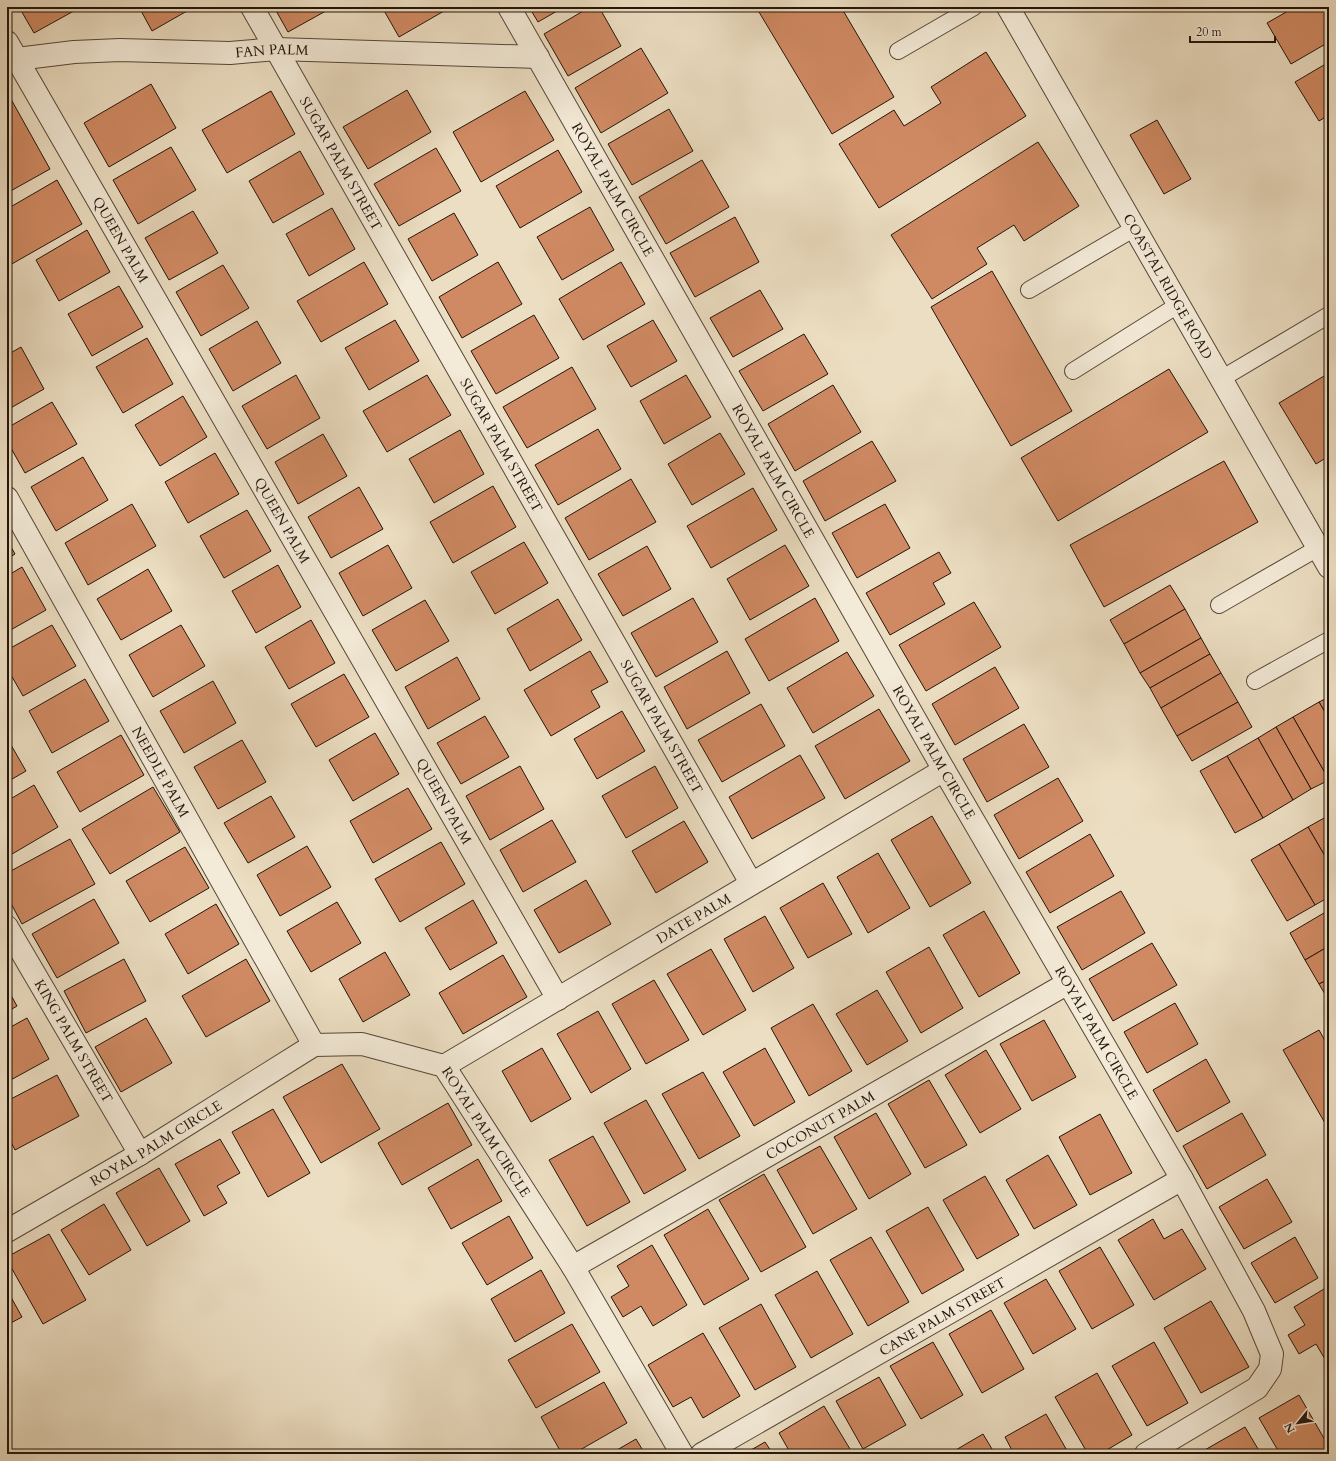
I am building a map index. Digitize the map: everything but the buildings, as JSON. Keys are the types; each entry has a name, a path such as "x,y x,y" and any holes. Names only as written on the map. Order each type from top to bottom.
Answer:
{"street":[{"name":"SUGAR PALM STREET","path":"252,7 751,883"},
{"name":"ROYAL PALM CIRCLE","path":"509,7 944,770 1182,1179 1254,1312 1272,1354 1270,1369 1257,1388 1146,1454"},
{"name":"COASTAL RIDGE ROAD","path":"1008,7 1329,567"},
{"name":"FAN PALM","path":"10,53 120,50 230,53 276,49 538,57"},
{"name":"QUEEN PALM","path":"10,53 558,999"},
{"name":"NEEDLE PALM","path":"7,498 314,1045"},
{"name":"DATE PALM","path":"444,1066 944,770"},
{"name":"KING PALM STREET","path":"7,927 140,1154"},
{"name":"COCONUT PALM","path":"573,1267 1068,983"},
{"name":"ROYAL PALM CIRCLE","path":"7,1231 140,1154 314,1045 362,1044 444,1066 573,1267 682,1454"},
{"name":"CANE PALM STREET","path":"702,1454 1182,1179"}],"lane":[{"path":"898,51 974,7"},
{"path":"1029,290 1135,228"},
{"path":"1073,371 1178,305"},
{"path":"1221,379 1329,315"},
{"path":"1220,605 1318,548"},
{"path":"1255,680 1329,640"}]}
